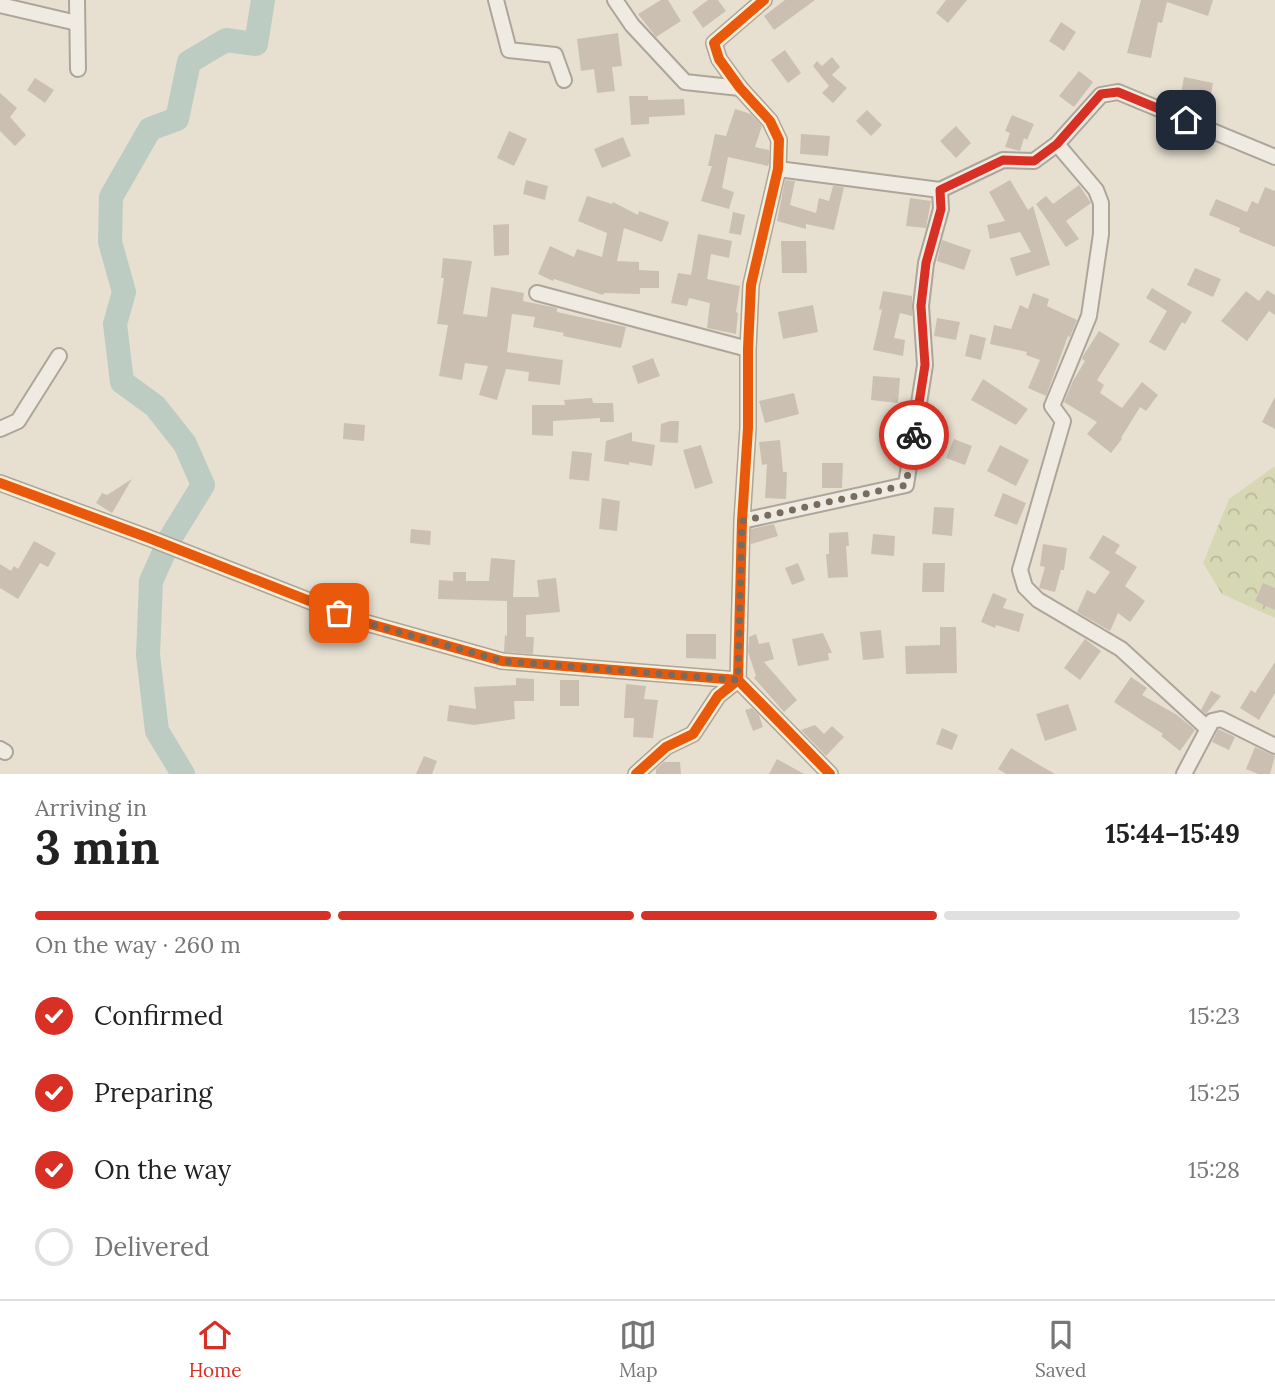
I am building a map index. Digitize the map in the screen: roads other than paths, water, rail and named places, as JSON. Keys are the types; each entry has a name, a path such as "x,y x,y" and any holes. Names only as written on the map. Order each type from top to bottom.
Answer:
{"street":[{"path":"77,0 78,69"},
{"path":"496,0 509,50 555,55 564,80"},
{"path":"615,0 632,25 685,82 740,88"},
{"path":"738,680 751,285 778,169 779,140 770,121 740,88 719,59 714,43 764,0"},
{"path":"0,5 76,23"},
{"path":"778,169 940,190 1003,160 1034,161 1057,144 1101,94 1118,92 1275,157"},
{"path":"1057,144 1096,190 1101,203 1101,234 1089,316 1052,406 1063,421 1020,570 1025,587 1038,600 1121,649 1208,728"},
{"path":"742,521 906,485 925,365 921,306 926,263 941,209 940,190"},
{"path":"537,293 747,349"},
{"path":"0,429 18,421 59,356"},
{"path":"0,483 363,622 502,661 738,680 830,774"},
{"path":"636,774 666,747 692,734 718,695 738,680"},
{"path":"1184,774 1212,720 1221,719 1275,746"}],"waterway":[{"path":"183,774 157,731 148,655 151,581 171,537 203,485 185,444 155,406 122,382 115,324 124,292 110,242 111,197 150,129 177,119 189,62 226,40 256,44 263,0"}]}
